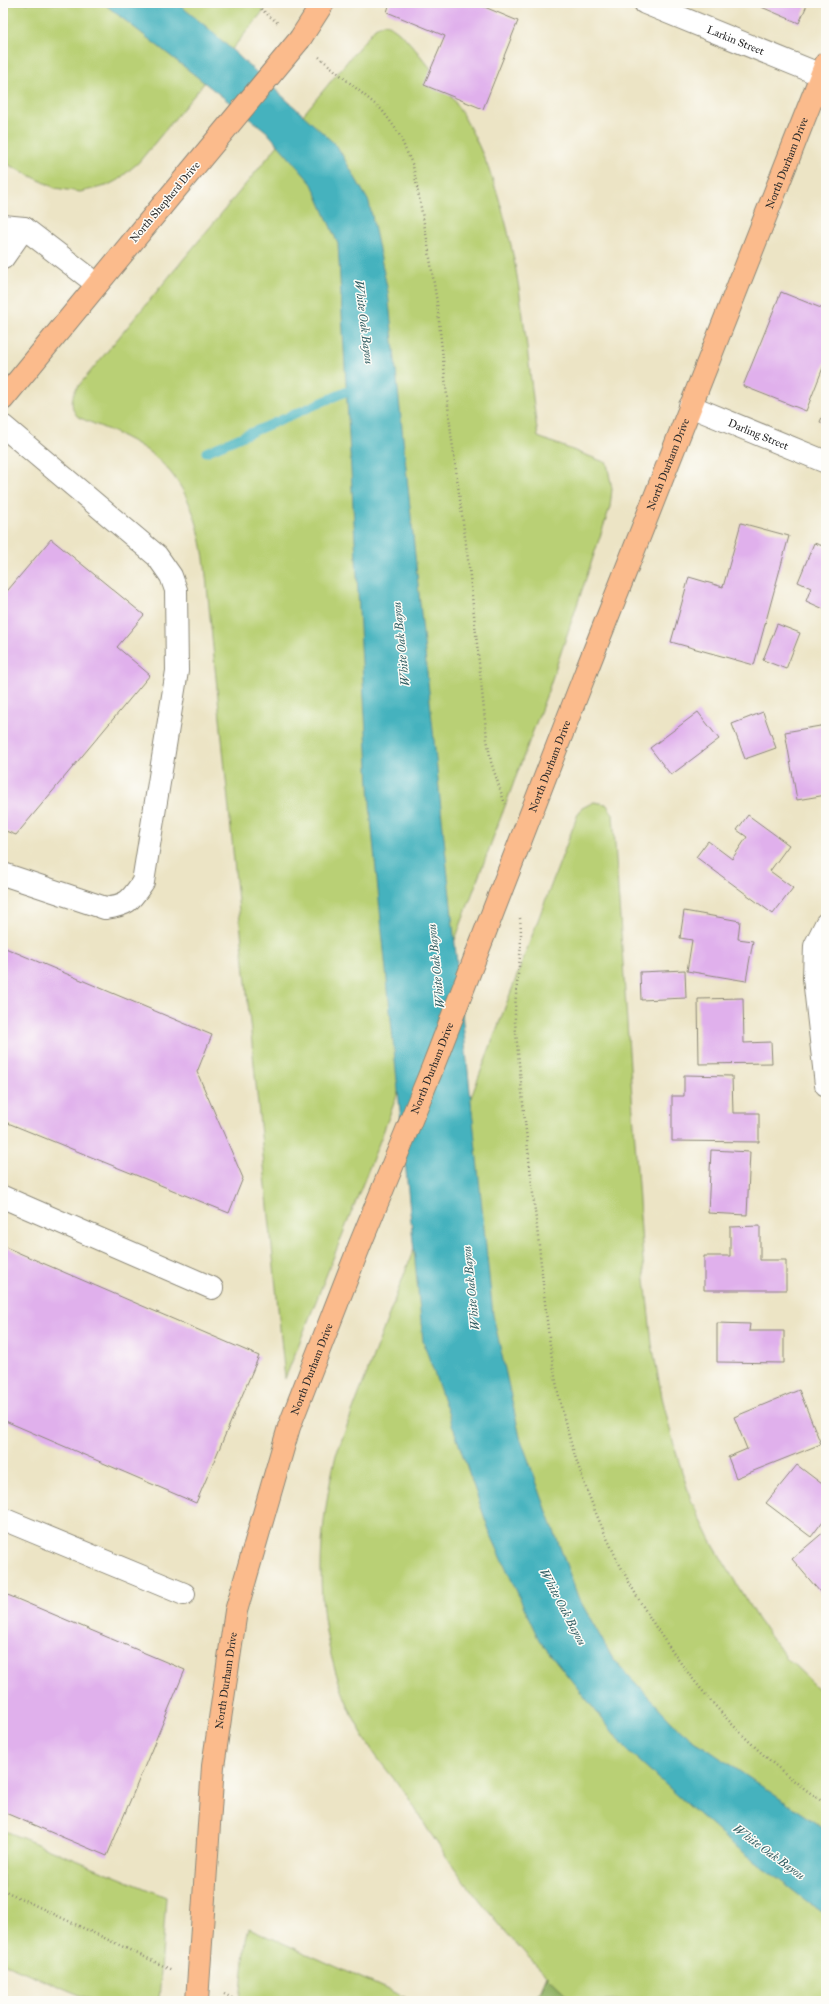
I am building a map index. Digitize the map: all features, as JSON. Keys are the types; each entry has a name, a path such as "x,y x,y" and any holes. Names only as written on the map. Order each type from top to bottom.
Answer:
{"main road":[{"name":"North Shepherd Drive","path":"6,388 97,284 300,39 323,3"},
{"name":"North Durham Drive","path":"197,2001 213,1766 236,1611 289,1427 359,1247 432,1069 690,406 824,72"}],"street":[{"name":"Larkin Street","path":"645,3 824,72"},
{"path":"3,258 13,227 97,284"},
{"name":"Darling Street","path":"690,406 826,462"},
{"path":"3,426 157,556 171,576 176,590 177,671 143,882 134,896 122,906 105,908 3,874"},
{"path":"826,924 815,946 814,978 826,1085"},
{"path":"3,1197 212,1288"},
{"path":"3,1519 184,1594"}],"path":[{"path":"3,1890 174,1970"},
{"path":"223,1994 238,2001"}],"green space":[{"path":"3,3 270,3 139,162 118,180 106,186 80,192 55,188 3,162"},
{"path":"383,24 394,28 399,32 423,59 455,102 479,146 497,191 519,286 538,437 607,463 612,489 610,507 548,691 381,1138 285,1379 202,548 193,513 186,496 166,467 153,455 130,440 78,417 75,414 72,400 76,389 375,28"},
{"path":"594,802 606,804 613,814 643,1260 652,1344 662,1397 675,1449 691,1500 711,1541 758,1620 785,1656 826,1696 826,2001 535,2001 546,1975 501,1927 473,1893 447,1858 406,1794 372,1751 350,1709 336,1674 327,1639 322,1603 321,1567 323,1530 328,1493 336,1455 578,814 582,808"},
{"path":"3,1830 166,1897 159,2001 94,2001 3,1963"},
{"path":"249,1928 413,2001 240,2001 246,1940"},
{"path":"547,1976 573,2001 535,2001"}],"water":[{"name":"White Oak Bayou","path":"103,3 177,3 208,28 337,146 369,202 388,292 493,1315 520,1437 578,1597 613,1659 682,1732 826,1830 826,1916 725,1838 627,1750 539,1640 490,1533 423,1341 371,820 338,244 312,184 266,131"}],"building":[{"path":"390,3 475,3 518,21 483,109 424,85 445,36 387,12"},
{"path":"752,3 808,3 799,23"},
{"path":"781,292 826,310 826,360 806,411 743,386"},
{"path":"826,408 826,425 820,422"},
{"path":"741,523 789,536 754,665 671,642 689,577 723,587"},
{"path":"51,539 144,615 117,647 150,675 16,835 3,830 3,596"},
{"path":"814,543 826,547 826,610 806,601 811,588 798,582"},
{"path":"777,624 800,633 786,669 763,660"},
{"path":"698,712 719,739 671,775 650,748"},
{"path":"763,712 776,748 745,759 732,724"},
{"path":"826,725 826,795 797,800 785,732"},
{"path":"748,815 789,845 770,871 793,888 773,914 696,857 708,841 732,859 747,837 737,830"},
{"path":"684,911 740,921 738,939 753,941 746,981 687,971 692,940 680,938"},
{"path":"3,947 212,1035 197,1072 243,1178 229,1213 3,1121"},
{"path":"685,970 686,998 641,1000 640,972"},
{"path":"743,998 744,1043 771,1042 772,1063 699,1064 698,999"},
{"path":"684,1075 732,1076 733,1113 759,1113 759,1142 672,1141 672,1096 684,1096"},
{"path":"711,1150 750,1152 747,1215 708,1213"},
{"path":"760,1226 760,1260 786,1260 786,1290 704,1290 704,1256 730,1256 730,1227"},
{"path":"3,1246 259,1356 196,1503 3,1420"},
{"path":"717,1323 750,1324 749,1331 784,1331 784,1363 717,1362"},
{"path":"799,1390 821,1444 736,1478 728,1457 747,1449 734,1417"},
{"path":"797,1465 826,1487 826,1517 811,1537 766,1503"},
{"path":"826,1530 826,1599 792,1559"},
{"path":"3,1593 185,1670 107,1856 3,1812"}],"waterway":[{"path":"206,452 357,387"}]}
